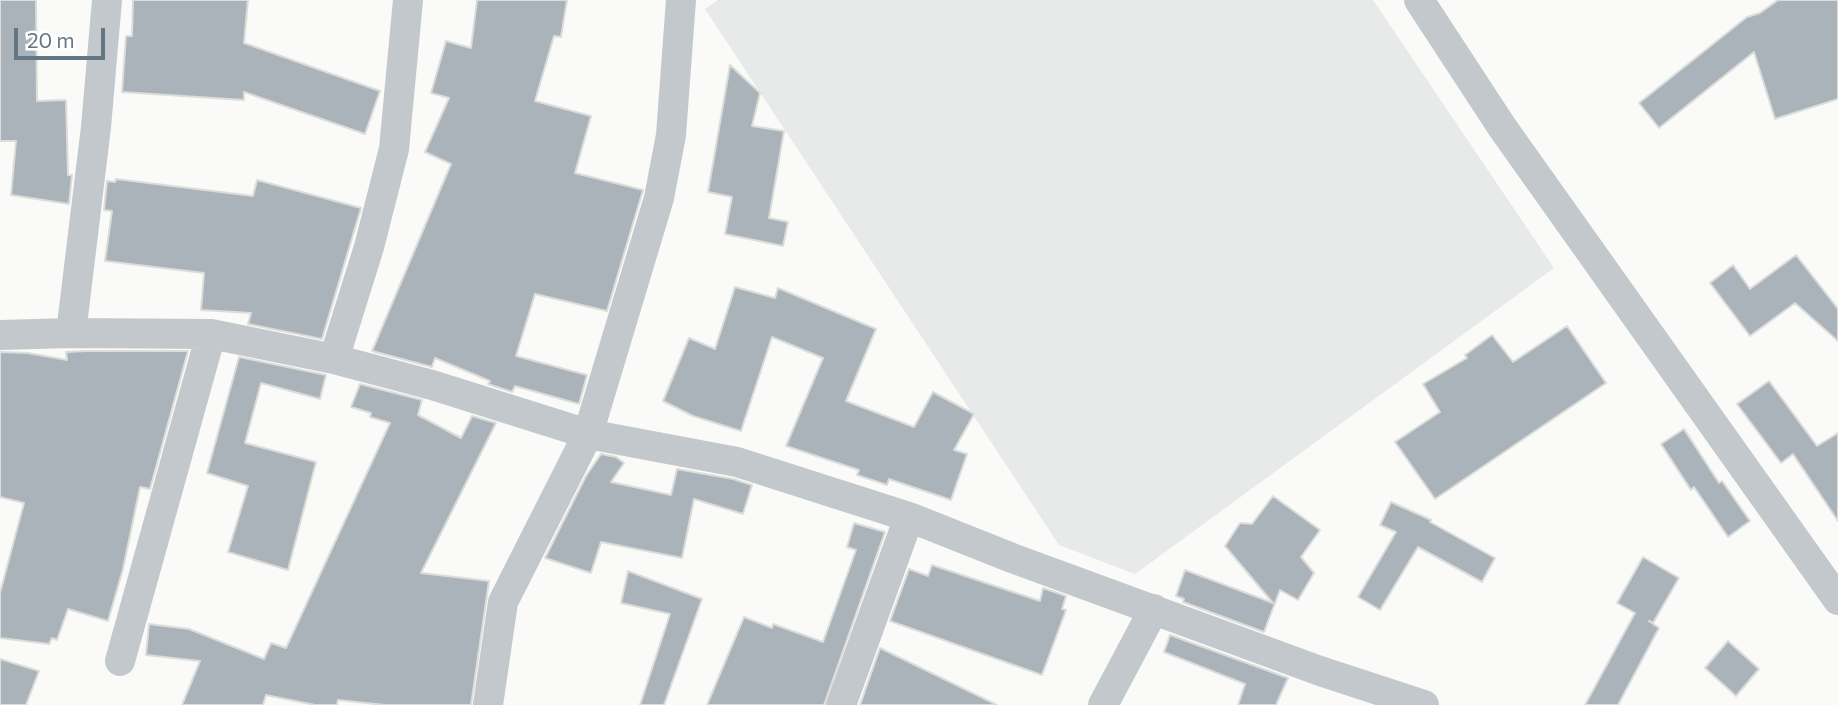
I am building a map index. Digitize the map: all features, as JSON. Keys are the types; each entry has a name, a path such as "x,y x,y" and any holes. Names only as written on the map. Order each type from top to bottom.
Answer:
{"street":[{"path":"71,333 96,127 107,0"},
{"path":"334,359 369,247 394,149 408,0"},
{"path":"488,705 503,602 588,434 659,198 671,135 681,0"},
{"path":"1419,0 1502,127 1838,600"},
{"path":"120,661 211,334"},
{"path":"0,335 211,334 334,359 432,385 588,434 737,462 909,517 1012,558 1320,671 1424,705"},
{"path":"841,705 909,517"},
{"path":"1103,705 1154,609"}],"shaded area":[{"path":"718,0 1373,0 1554,268 1135,574 1059,545 705,9"}],"building":[{"path":"0,0 36,0 37,101 66,100 68,175 72,175 69,204 11,195 16,141 0,141"},
{"path":"133,0 248,0 244,43 380,91 365,134 244,92 244,100 122,92 126,36 132,36"},
{"path":"477,0 567,0 561,37 554,36 535,101 591,116 575,173 643,190 607,311 535,294 516,356 587,375 579,404 515,386 512,392 488,384 490,381 435,358 432,367 372,351 451,164 425,152 449,98 431,93 446,41 471,48"},
{"path":"1778,0 1838,0 1838,99 1775,119 1754,52 1659,128 1639,103 1747,17 1760,13"},
{"path":"730,65 760,93 752,126 784,131 769,218 788,222 783,246 725,234 732,197 708,192"},
{"path":"116,179 253,196 257,180 361,208 322,339 248,324 251,313 201,310 204,273 105,261 112,211 104,210 107,181 115,182"},
{"path":"1796,255 1838,309 1838,341 1795,303 1750,336 1710,283 1733,265 1750,289"},
{"path":"735,287 775,298 778,288 876,329 846,401 914,427 933,392 974,414 954,450 967,454 951,500 889,479 887,485 857,475 859,470 786,446 823,358 772,337 741,431 693,416 663,401 689,338 715,349"},
{"path":"1567,326 1606,383 1435,499 1395,442 1440,412 1423,384 1467,358 1465,355 1492,335 1513,362"},
{"path":"188,351 150,489 140,487 123,569 108,621 68,609 57,640 52,638 49,644 0,638 0,593 24,503 0,497 0,352 28,353 67,360 66,352"},
{"path":"239,357 326,375 320,399 261,383 245,443 316,462 288,570 228,552 248,486 207,473"},
{"path":"1769,381 1817,446 1838,433 1838,521 1793,454 1781,463 1737,404"},
{"path":"360,384 422,400 418,415 461,438 472,416 496,423 421,573 489,581 471,705 385,705 338,700 337,705 315,705 266,695 263,705 182,705 200,661 146,655 149,624 189,629 264,659 271,643 286,648 390,423 351,407"},
{"path":"1684,429 1719,483 1722,481 1750,521 1728,537 1694,487 1691,490 1661,444"},
{"path":"601,454 616,457 624,463 611,482 671,495 677,469 752,485 743,514 694,499 682,558 601,542 591,573 545,558 586,476"},
{"path":"1273,496 1320,530 1301,557 1314,573 1298,600 1280,590 1264,632 1183,602 1184,599 1176,596 1185,570 1273,603 1225,546 1240,523 1252,524"},
{"path":"1391,502 1431,520 1430,522 1495,558 1482,582 1418,547 1380,610 1358,597 1396,532 1380,525"},
{"path":"854,523 885,532 824,705 707,705 744,617 823,642 856,550 847,547"},
{"path":"1643,557 1679,578 1653,623 1649,621 1659,628 1618,705 1585,705 1635,613 1617,603"},
{"path":"932,565 1040,601 1043,588 1066,596 1062,609 1066,610 1042,675 890,621 909,569 928,576"},
{"path":"628,571 702,599 664,705 640,705 670,614 621,603"},
{"path":"1170,635 1288,678 1276,705 1238,705 1245,684 1164,652"},
{"path":"1728,641 1759,669 1736,696 1705,668"},
{"path":"880,648 997,705 860,705"},
{"path":"0,659 39,671 26,705 0,705"}]}
